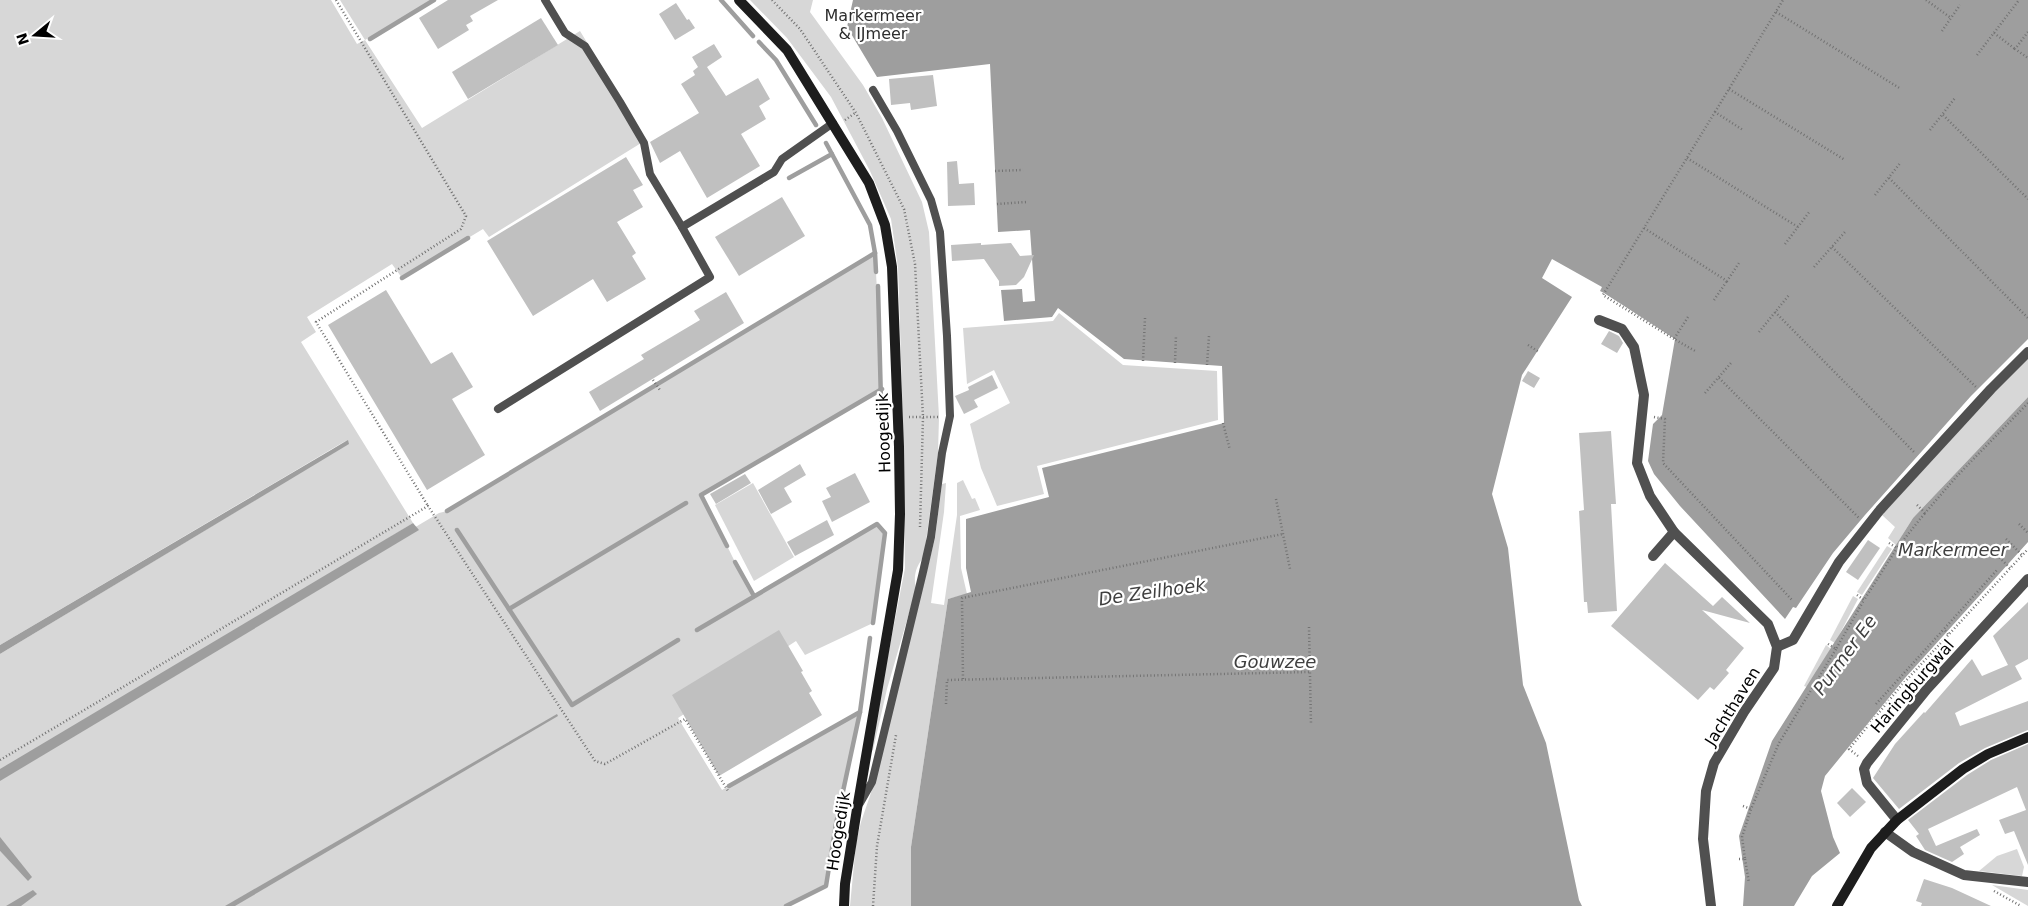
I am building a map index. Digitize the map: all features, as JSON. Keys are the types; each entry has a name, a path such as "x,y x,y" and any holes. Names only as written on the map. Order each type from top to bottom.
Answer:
{"street":[{"name":"Hoogedijk","path":"739,0 787,50 869,183 885,225 892,268 900,514 898,570 857,809 845,884 844,906"},
{"path":"1599,320 1622,329 1634,347 1644,396 1637,463 1650,496 1674,532 1768,624 1777,647 1793,640 1839,562 1880,510 1991,389 2028,352"},
{"path":"1653,556 1674,532"},
{"name":"Haringburgwal","path":"1897,820 1867,783 1864,769 1867,763 1927,688 2026,585"},
{"name":"Jachthaven","path":"1712,906 1703,839 1706,791 1714,763 1744,712 1774,668 1777,647"},
{"path":"1837,906 1871,848 1897,820 1963,769 1988,754 2028,737"},
{"path":"1885,832 1913,852 1964,874 2028,882"}],"lane":[{"path":"498,409 710,277 650,174 644,143 620,102 586,46 565,33 545,0"},
{"path":"857,809 872,782 923,572 931,537 942,453 950,416 940,232 931,200 897,131 873,90"},
{"path":"682,227 774,172 782,159 833,123"}],"path":[{"path":"336,0 466,216 461,229 316,322 428,506 595,761 605,764 686,719 728,791"},
{"path":"1697,352 1603,295 1783,0"},
{"path":"1926,0 1951,18"},
{"path":"1977,55 2019,0"},
{"path":"1942,31 1960,5"},
{"path":"1776,12 1902,88"},
{"path":"2015,49 2028,32"},
{"path":"1994,33 2028,58"},
{"path":"1729,89 1845,160"},
{"path":"1930,130 1955,98"},
{"path":"1715,112 1743,130"},
{"path":"1942,114 2028,199"},
{"path":"1687,158 1798,227"},
{"path":"1875,195 1901,162"},
{"path":"995,171 1023,170"},
{"path":"1889,178 2028,318"},
{"path":"997,204 1027,202"},
{"path":"1785,244 1810,211"},
{"path":"1644,228 1727,281"},
{"path":"1814,267 1845,232"},
{"path":"1832,247 1978,389"},
{"path":"1714,300 1739,263"},
{"path":"1759,332 1789,295"},
{"path":"1775,312 1921,459"},
{"path":"1674,339 1688,317"},
{"path":"1143,361 1145,318"},
{"path":"1175,363 1176,334"},
{"path":"1207,365 1210,336"},
{"path":"1528,345 1539,352"},
{"path":"1705,393 1731,363"},
{"path":"1719,378 1864,522"},
{"path":"653,380 660,390"},
{"path":"1749,883 1742,837 1751,809 1779,743 1897,548 1957,476 2028,403"},
{"path":"1651,416 1665,419 1663,463 1792,600"},
{"path":"898,418 939,417"},
{"path":"1223,423 1230,450"},
{"path":"1276,498 1290,569"},
{"path":"0,760 428,506"},
{"path":"1917,506 1925,513"},
{"path":"2019,524 2028,533"},
{"path":"963,679 962,598 1283,534"},
{"path":"2006,539 2022,555"},
{"path":"1889,543 1897,548"},
{"path":"1855,754 1849,749 1900,687 2028,549"},
{"path":"1992,550 2010,568"},
{"path":"1876,704 1997,570"},
{"path":"1856,595 1864,600"},
{"path":"1309,627 1311,724"},
{"path":"1944,629 1949,634"},
{"path":"1828,644 1836,649"},
{"path":"946,704 947,680 1310,672"},
{"path":"1743,806 1751,809"},
{"path":"1739,859 1745,859"}],"shaded area":[{"path":"0,0 331,0 357,44 365,40 422,128 580,31 646,140 489,237 483,229 402,278 392,264 307,317 316,332 301,342 413,523 190,661 439,513 447,511 875,253 882,389 702,495 754,596 877,524 885,533 873,623 805,655 796,641 678,718 722,790 860,712 826,886 785,906 0,906 0,851 20,872 0,846 0,654 270,491 347,440 0,645"},
{"path":"340,0 432,0 365,40"},
{"path":"750,0 813,0 810,12 863,85 882,118 922,202 929,232 939,417 938,453 924,556 916,571 916,589 887,689 873,750 869,753 905,568 898,268 891,219 870,171 831,97 787,38"},
{"path":"1059,313 1123,365 1217,371 1218,420 1037,466 1044,494 997,506 981,468 970,424 1010,403 994,370 967,384 963,328 1053,321"},
{"path":"2028,355 2028,397 1913,518 1896,545 1888,538 1895,527 1882,515"},
{"path":"963,480 972,499 975,498 980,510 960,516 961,568 967,594 948,599 911,847 911,906 850,906 856,843 875,781 935,538 942,484 946,483 944,512 931,603 944,605 957,515 957,483"},
{"path":"753,483 794,557 754,581 715,505"},
{"path":"1887,546 1892,549 1862,595 1857,592"},
{"path":"1853,596 1858,599 1835,643 1830,640"},
{"path":"1826,645 1831,649 1807,687 1804,686"},
{"path":"2017,849 2024,867 2022,876 1979,871 1997,856"},
{"path":"1992,885 2028,890 2028,906"}],"water":[{"name":"Gouwzee","path":"853,0 2028,0 2028,339 1971,396 1865,515 1833,553 1796,608 1793,607 1785,619 1680,506 1654,474 1648,461 1653,424 1662,415 1675,339 1600,291 1602,287 1552,259 1542,278 1572,297 1522,375 1492,494 1508,548 1523,685 1546,743 1579,900 1582,906 911,906 911,847 948,599 971,592 966,568 966,519 1049,497 1042,468 1224,423 1222,366 1124,359 1058,308 1052,317 1004,321 1001,290 1022,289 1023,302 1035,301 1030,230 998,232 990,64 877,77 847,27"},
{"name":"Markermeer","path":"2028,397 2028,542 1905,678 1825,776 1821,791 1833,837 1840,853 1812,876 1794,906 1743,906 1745,877 1739,836 1772,741 1913,518"},
{"path":"348,440 349,444 0,654 0,645"},
{"path":"413,523 419,530 0,781 0,769"},
{"path":"557,714 558,716 235,906 225,906"},
{"path":"0,837 32,877 28,881 0,851"},
{"path":"33,890 37,894 21,906 6,906"}],"building":[{"path":"448,0 498,0 470,16 473,21 466,25 469,30 438,49 419,18"},
{"path":"676,3 687,20 689,19 695,28 675,40 659,14"},
{"path":"541,18 558,45 468,99 452,72"},
{"path":"714,44 722,57 707,67 726,96 758,78 770,99 759,106 766,119 741,134 760,166 707,198 680,151 660,163 650,142 699,113 681,84 695,75 693,71 698,67 692,57"},
{"path":"933,75 937,106 911,110 910,103 891,105 889,79"},
{"path":"626,157 643,185 633,190 643,207 617,222 636,253 632,256 646,279 607,302 593,279 533,316 487,241"},
{"path":"957,161 959,184 974,183 975,205 948,206 947,162"},
{"path":"782,197 805,236 739,276 715,237"},
{"path":"981,243 981,245 1011,243 1020,256 1034,255 1024,277 1016,285 999,286 999,281 984,259 952,261 951,245"},
{"path":"386,290 431,364 452,352 473,387 452,399 485,455 427,490 328,325"},
{"path":"726,292 744,323 600,411 589,392 644,359 641,355 700,320 694,311"},
{"path":"1609,331 1619,336 1623,343 1617,353 1601,344"},
{"path":"1528,371 1540,378 1534,388 1522,381"},
{"path":"992,375 998,388 974,400 978,407 964,414 955,396 969,390 968,387"},
{"path":"1611,431 1616,504 1611,504 1617,611 1588,613 1587,602 1584,602 1579,511 1584,510 1579,433"},
{"path":"800,464 806,475 784,488 792,502 771,514 758,490"},
{"path":"855,473 870,502 832,522 822,501 831,497 826,488"},
{"path":"745,474 751,483 716,504 710,494"},
{"path":"827,520 834,535 795,556 787,542"},
{"path":"1868,540 1880,548 1858,580 1846,572"},
{"path":"1665,563 1713,606 1722,597 1750,623 1702,610 1744,648 1726,670 1729,673 1714,690 1710,687 1698,700 1611,626"},
{"path":"2028,602 2028,659 2015,666 2022,679 1955,713 1960,726 2028,701 2028,730 1985,748 1959,763 1899,809 1873,778 1895,744 1972,659 1982,676 2008,665 1993,636"},
{"path":"779,630 803,671 801,672 812,691 809,693 822,715 719,776 672,695"},
{"path":"2028,744 2028,865 2014,831 2005,834 1999,820 2026,810 2017,787 1928,829 1936,846 1977,829 1980,835 1960,847 1964,854 1952,862 1925,850 1916,836 1919,834 1908,820 1967,775 1991,760"},
{"path":"1852,788 1866,802 1850,817 1837,803"},
{"path":"1924,879 1952,888 1991,906 1921,906 1922,903 1916,901"}],"waterway":[{"path":"370,39 434,0"},
{"path":"721,0 753,36"},
{"path":"759,42 776,60 816,125"},
{"path":"826,143 870,225 876,272"},
{"path":"789,178 832,154"},
{"path":"402,278 468,238"},
{"path":"447,511 875,253"},
{"path":"878,286 882,440"},
{"path":"727,546 701,495 882,389"},
{"path":"509,609 686,503"},
{"path":"697,630 877,524 885,533 873,623"},
{"path":"457,530 572,705 678,640"},
{"path":"735,562 754,596"},
{"path":"786,906 826,886 836,824 860,712 870,638"},
{"path":"729,786 860,712"}],"park label":[{"name":"Markermeer & IJmeer","path":"873,24"}],"water label":[{"name":"De Zeilhoek","path":"1152,592"},
{"name":"Purmer Ee","path":"1845,655"}]}
